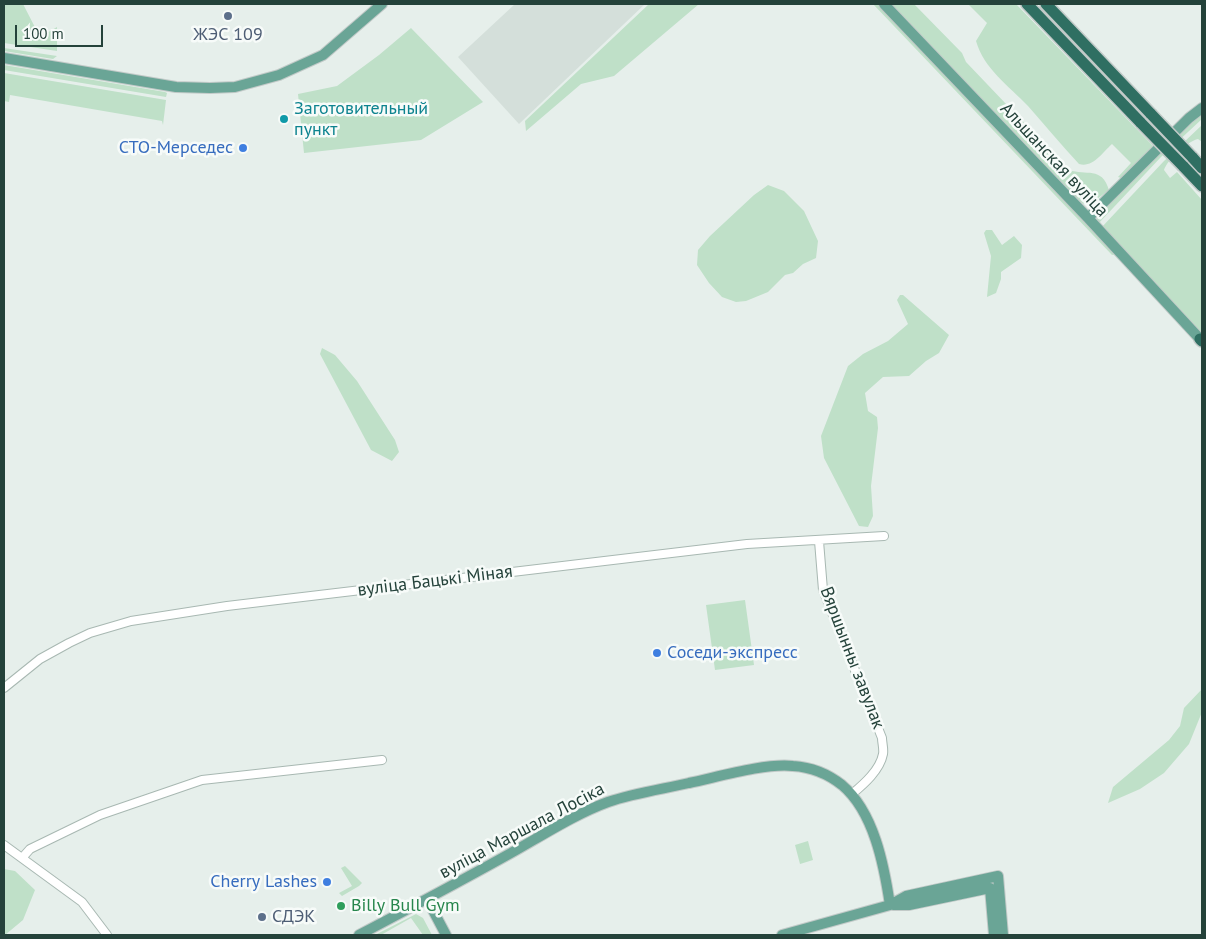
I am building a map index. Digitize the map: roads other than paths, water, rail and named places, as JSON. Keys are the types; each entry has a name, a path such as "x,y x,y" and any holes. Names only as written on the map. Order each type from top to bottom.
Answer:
{"highway":[{"path":"1027,4 1202,186"},
{"path":"1046,4 1202,168"}],"main road":[{"path":"4,58 176,87 235,87 279,75 323,55 382,4"},
{"name":"Альшанская вуліца","path":"884,4 1202,340"},
{"path":"1088,218 1189,118 1202,108"},
{"name":"вуліца Маршала Лосіка","path":"359,935 427,900 555,828 602,805 624,798 735,773 782,765 804,767 824,774 841,784 852,794 872,829 890,905"},
{"path":"782,935 890,905 909,905 990,883 998,876 1004,935"},
{"path":"990,883 994,935"},
{"path":"427,900 446,935"}],"street":[{"name":"вуліца Бацькі Міная","path":"4,688 40,659 69,643 90,633 131,621 227,606 747,544 884,536"},
{"name":"Вяршынны завулак","path":"818,541 823,590 882,738 883,754 877,768 863,785 852,794"},
{"path":"22,858 30,849 100,816 202,780 382,760"},
{"path":"4,845 82,902 107,935"}],"place":[{"name":"ЖЭС 109","path":"228,16"},
{"name":"Заготовительный пункт","path":"284,119"},
{"name":"СТО-Мерседес","path":"243,148"},
{"name":"Соседи-экспресс","path":"657,653"},
{"name":"Cherry Lashes","path":"327,882"},
{"name":"Billy Bull Gym","path":"341,906"},
{"name":"СДЭК","path":"262,917"}]}
